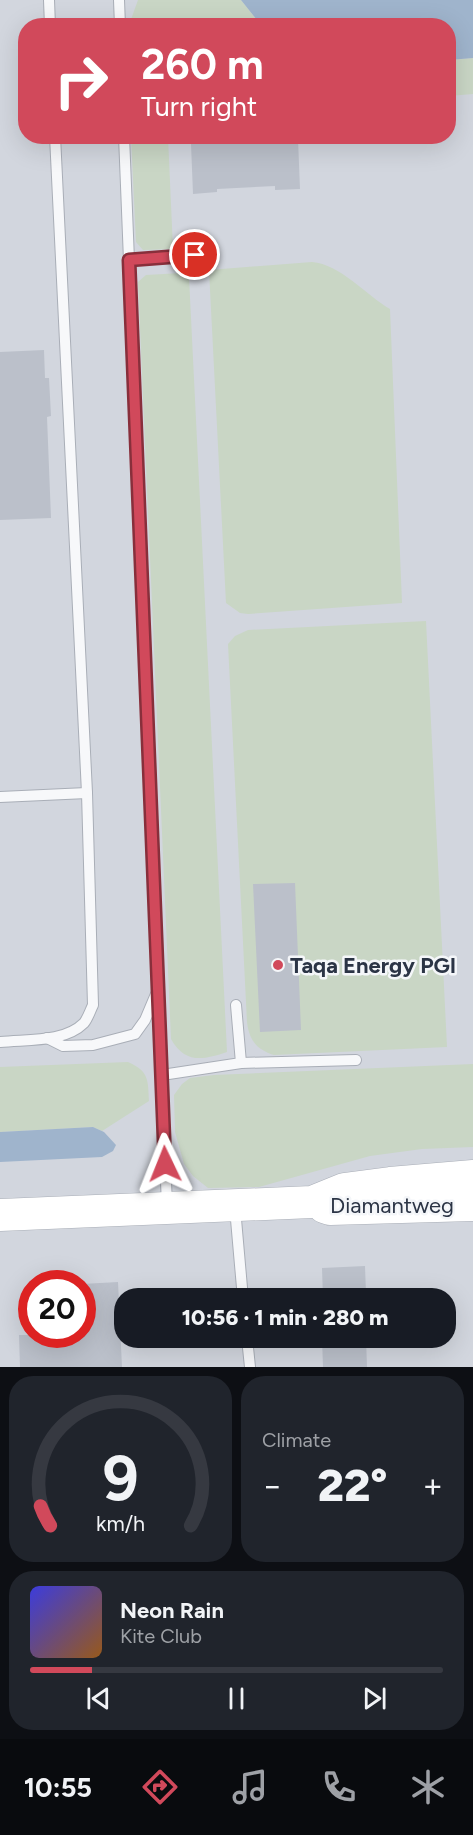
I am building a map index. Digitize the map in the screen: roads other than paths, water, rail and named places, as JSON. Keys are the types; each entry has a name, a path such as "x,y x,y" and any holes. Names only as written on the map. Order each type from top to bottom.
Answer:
{"street":[{"name":"Diamantweg","path":"0,1215 312,1202 344,1189 473,1176"},
{"name":"Diamantweg","path":"312,1202 330,1209 473,1205"}],"lane":[{"path":"49,0 50,18"},
{"path":"119,0 120,18"},
{"path":"0,1042 59,1036 74,1031 86,1021 93,1005 87,793 56,144"},
{"path":"124,144 166,1207"},
{"path":"129,260 195,255"},
{"path":"0,797 87,793"},
{"path":"46,1037 63,1046 93,1045 135,1034 145,1020 158,990"},
{"path":"236,1005 241,1063"},
{"path":"162,1075 241,1063 356,1060"},
{"path":"234,1205 242,1288"},
{"path":"248,1348 250,1367"}],"water":[{"path":"241,0 473,0 473,58 456,59 456,18 255,18"},
{"path":"93,1127 104,1132 116,1145 113,1151 102,1157 0,1162 0,1132"}],"place":[{"name":"Taqa Energy PGI","path":"278,965"}]}
